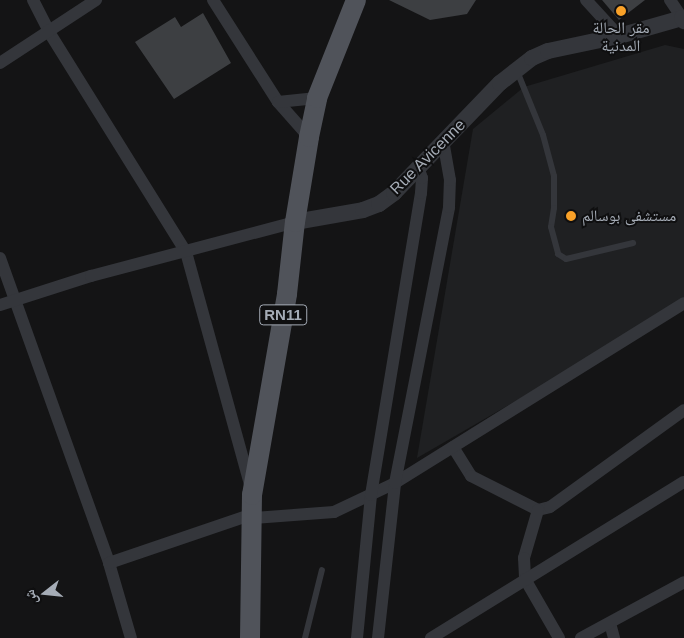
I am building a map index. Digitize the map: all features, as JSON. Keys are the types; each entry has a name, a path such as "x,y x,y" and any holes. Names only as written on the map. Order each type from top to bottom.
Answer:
{"main road":[{"name":"RN11","path":"250,638 253,509 285,304 308,137 317,98 356,0"}],"street":[{"path":"33,0 49,32 186,252 253,509"},
{"path":"0,63 96,0"},
{"path":"213,0 278,102 308,137"},
{"path":"586,0 619,36"},
{"path":"670,0 683,19"},
{"name":"Rue Avicenne","path":"295,222 363,210 380,204 394,193 443,141 516,70 532,58 548,51 619,36 683,19"},
{"path":"278,102 317,98"},
{"path":"378,638 395,483 449,207 450,180 443,141"},
{"path":"357,638 371,495 421,193 422,178 418,167"},
{"path":"0,305 91,276 295,222"},
{"path":"0,258 109,563 131,638"},
{"path":"109,563 253,509 294,517 334,512 395,483 684,303"},
{"path":"453,447 471,476 538,510 550,507 684,410"},
{"path":"432,638 684,482"},
{"path":"538,510 524,558 525,579 559,638"},
{"path":"581,638 684,582"},
{"path":"610,623 614,638"}],"lane":[{"path":"516,70 543,135 554,176 554,208 550,227 558,254 566,259 633,243"},
{"path":"305,638 322,570"}],"shaded area":[{"name":"مستشفى بوسالم","path":"665,45 684,49 684,304 417,458 473,129 524,87"}],"building":[{"path":"389,0 476,0 467,14 430,20"},
{"name":"مقر الحالة المدنية","path":"602,0 645,0 619,20"},
{"path":"203,13 231,63 174,99 135,42 175,17 181,27"}],"place":[{"name":"مقر الحالة المدنية","path":"621,11"},
{"name":"مستشفى بوسالم","path":"571,216"}]}
